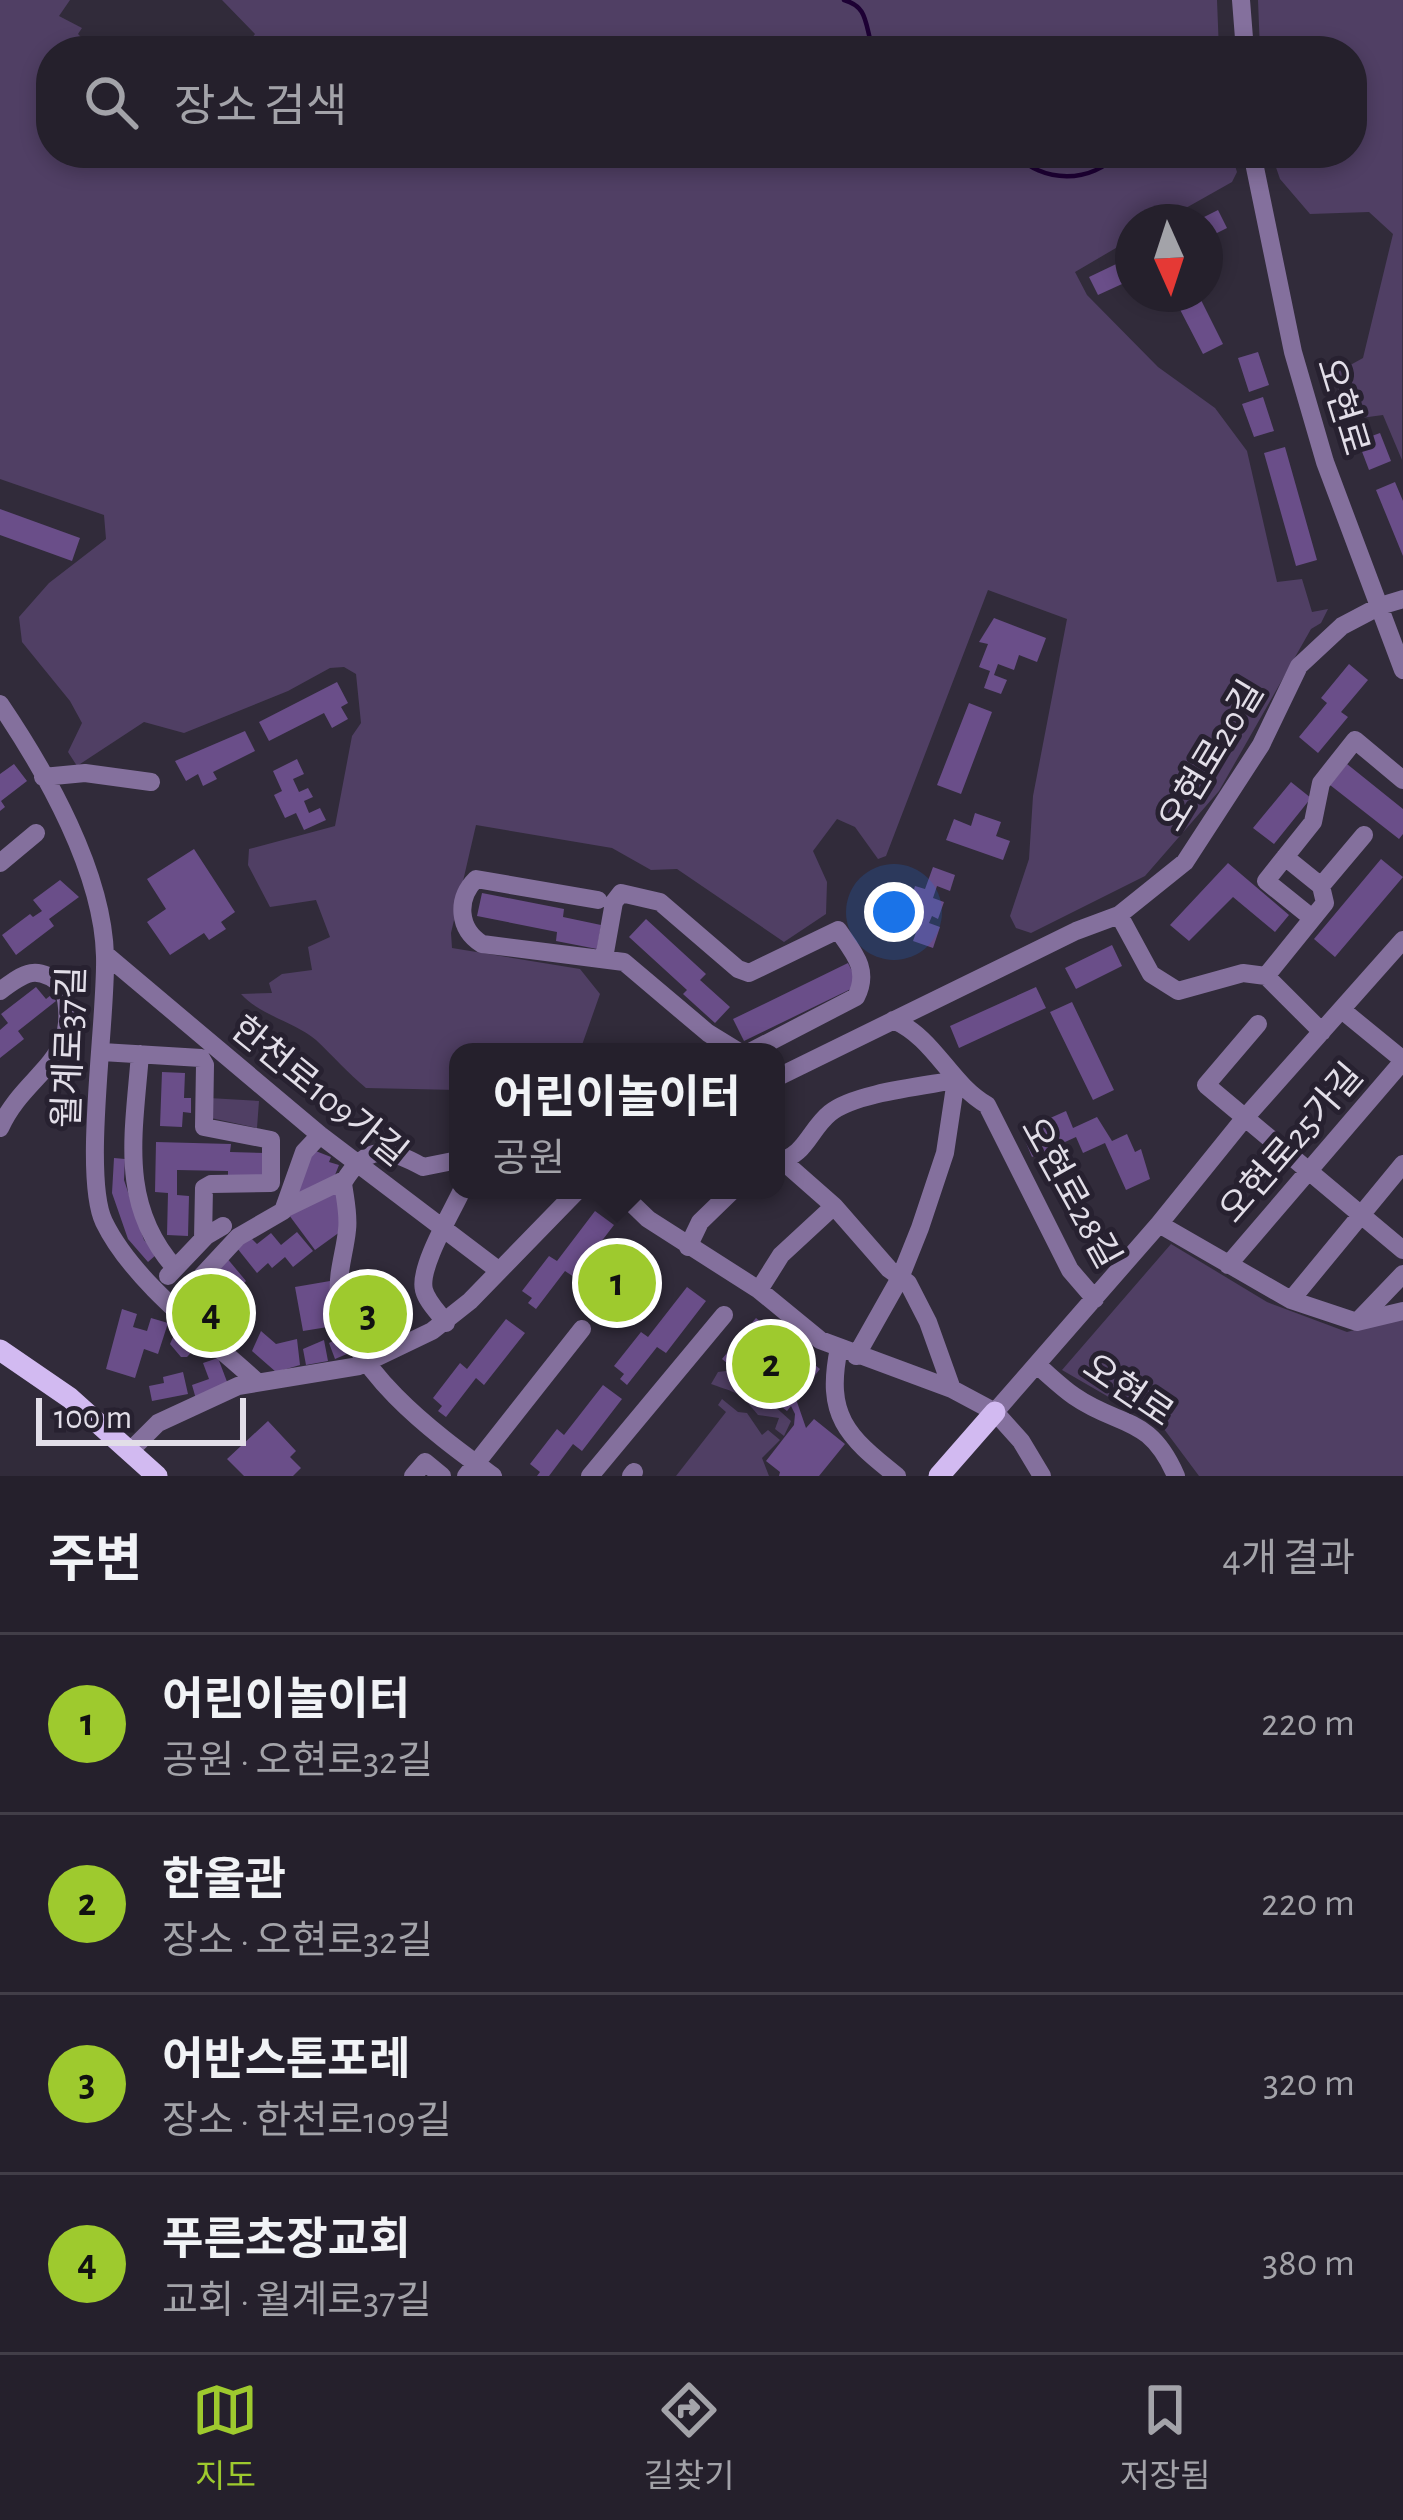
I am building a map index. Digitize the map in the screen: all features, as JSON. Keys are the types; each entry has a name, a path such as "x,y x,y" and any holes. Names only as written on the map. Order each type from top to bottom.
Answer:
{"main road":[{"path":"0,1350 70,1398 157,1476"},
{"name":"오현로","path":"939,1476 995,1412"}],"street":[{"path":"1241,0 1244,36"},
{"name":"오현로","path":"1255,168 1293,352 1325,462 1403,670"},
{"name":"오현로20길","path":"785,1074 1120,914 1185,862 1261,745 1299,667 1342,626 1403,599"},
{"name":"월계로37길","path":"0,704 75,836 99,915 106,954 98,1207 117,1246 256,1381"},
{"path":"1312,918 1266,881 1313,822 1322,783 1355,740 1403,780"},
{"path":"43,777 85,773 151,782"},
{"path":"0,862 36,833"},
{"path":"1321,886 1364,835"},
{"path":"1266,976 1324,903 1321,886 1285,857"},
{"path":"598,900 476,879 466,891 462,922 482,944 630,965 724,1043"},
{"path":"604,958 614,902 625,892 660,902 738,969 749,973 838,929 863,969 856,997 767,1043"},
{"path":"1120,914 1151,974 1178,992 1243,974 1266,976 1322,1032"},
{"name":"오현로","path":"995,1412 1403,940"},
{"name":"한천로109가길","path":"106,954 320,1135 498,1270"},
{"path":"0,991 27,971 42,971 63,986 68,1027 63,1047 1,1121"},
{"path":"1342,1010 1403,1060"},
{"name":"오현로28길","path":"892,1020 914,1030 964,1092 987,1105 1070,1270 1095,1299"},
{"path":"1258,1024 1206,1085 1403,1250"},
{"path":"102,1052 201,1058 205,1065 204,1127 273,1143 271,1183 204,1188 203,1239"},
{"path":"140,1054 134,1183 150,1235 176,1268"},
{"name":"오현로25가길","path":"1228,1265 1403,1060"},
{"path":"785,1155 810,1142 828,1114 848,1103 956,1080 945,1153 900,1277 847,1352 832,1382 837,1412 847,1433 897,1476"},
{"path":"284,1209 304,1151 320,1135"},
{"path":"174,1306 238,1237 344,1180 357,1164 388,1151 423,1167 449,1163"},
{"path":"1291,1300 1403,1164"},
{"path":"785,1165 833,1206 908,1283 952,1389"},
{"path":"344,1180 348,1221 340,1301 364,1364 471,1470 493,1476"},
{"path":"446,1323 427,1297 423,1282 458,1199"},
{"path":"130,1451 158,1423 256,1381 364,1364 446,1323 569,1199"},
{"path":"628,1199 688,1247 760,1289 820,1340 952,1389 995,1412 1021,1441 1042,1476"},
{"path":"688,1247 700,1222 724,1199"},
{"path":"760,1289 781,1256 833,1206"},
{"path":"1159,1224 1291,1300 1357,1322 1403,1311"},
{"path":"157,1288 203,1239 223,1226"},
{"path":"1357,1322 1403,1274"},
{"path":"590,1476 724,1315"},
{"path":"471,1470 582,1329"},
{"name":"오현로","path":"1037,1365 1075,1397 1133,1423 1162,1446 1170,1472"},
{"path":"413,1476 425,1462 439,1475"}],"shaded area":[{"path":"0,0 70,0 59,16 82,28 80,36 36,36 36,168 1236,168 1232,182 1193,204 1115,204 1115,249 1075,272 1087,295 1158,367 1215,408 1247,451 1277,582 1302,579 1312,612 1328,609 1321,623 1311,629 1219,791 1145,876 1031,933 1016,928 1010,916 1029,859 1033,796 1067,619 988,590 886,856 878,859 855,827 837,819 813,851 827,882 826,914 784,942 677,869 651,870 612,848 476,825 451,933 452,948 580,969 600,994 583,1043 449,1043 449,1090 366,1088 316,1040 241,994 272,993 269,983 282,974 312,970 308,947 330,937 316,900 270,907 248,865 249,849 335,826 352,736 361,723 356,674 344,667 330,668 288,691 184,733 144,722 77,766 68,752 82,723 22,642 19,617 49,583 106,539 104,515 0,479"},
{"path":"222,0 1217,0 1218,36 253,36"},
{"path":"1258,0 1403,0 1402,460 1383,415 1346,420 1334,374 1363,358 1393,234 1369,212 1310,214 1276,168 1367,168 1367,36 1259,36"},
{"path":"209,1098 259,1101 257,1128 211,1118"},
{"path":"621,1244 654,1271 612,1322 579,1295"},
{"path":"1171,1244 1267,1302 1347,1332 1403,1317 1403,1476 1199,1476 1164,1429 1062,1370"},
{"path":"734,1370 791,1421 784,1436 775,1429 779,1418 758,1415 737,1394 711,1384 718,1372"},
{"path":"722,1399 747,1413 762,1435 768,1430 780,1440 762,1458 769,1476 676,1476 726,1412 718,1405"}],"building":[{"path":"1115,265 1115,287 1098,295 1089,277"},
{"path":"1181,312 1207,312 1223,344 1203,354"},
{"path":"1258,352 1269,385 1249,392 1238,358"},
{"path":"1263,397 1274,431 1254,437 1242,404"},
{"path":"1380,433 1391,461 1369,470 1358,441"},
{"path":"1285,447 1317,560 1296,566 1264,453"},
{"path":"1395,482 1403,501 1403,556 1376,490"},
{"path":"0,509 80,538 72,561 0,535"},
{"path":"994,618 1046,638 1037,662 1019,655 1014,670 998,664 994,675 1007,680 1001,694 984,688 990,671 979,667 988,644 979,642"},
{"path":"1349,664 1368,680 1341,712 1348,717 1318,753 1299,737 1327,703 1321,698"},
{"path":"337,682 348,703 341,707 348,719 332,728 324,713 269,741 259,722"},
{"path":"969,703 992,712 961,794 937,785"},
{"path":"245,731 255,751 213,772 217,779 203,786 198,774 186,781 175,761"},
{"path":"297,759 304,774 293,779 299,792 308,788 313,797 304,801 309,813 320,808 326,820 304,830 296,813 285,818 274,795 282,791 273,771"},
{"path":"14,764 27,781 1,801 5,807 0,811 0,774"},
{"path":"1347,764 1403,809 1399,839 1330,785"},
{"path":"1291,782 1311,798 1274,844 1253,828"},
{"path":"975,813 1001,822 996,836 1010,841 1003,860 946,840 954,819 971,826"},
{"path":"194,849 235,912 221,922 226,929 209,940 204,933 170,955 147,922 166,909 147,879"},
{"path":"1381,859 1403,877 1335,957 1314,939"},
{"path":"1228,863 1289,915 1275,932 1233,897 1189,941 1170,925"},
{"path":"933,867 955,875 950,891 937,886 933,898 944,902 938,919 932,916 929,923 940,927 933,948 913,941 919,924 905,919 915,886 925,889"},
{"path":"60,880 79,897 49,919 54,926 16,955 2,935 30,914 33,917 42,911 33,900"},
{"path":"482,893 564,909 563,917 601,925 597,949 556,941 557,932 477,916"},
{"path":"646,919 706,974 700,980 730,1007 715,1023 629,937"},
{"path":"1112,945 1122,966 1076,989 1065,968"},
{"path":"848,963 859,985 744,1041 733,1019"},
{"path":"36,987 46,999 51,995 56,1001 18,1031 24,1039 0,1058 0,1030 8,1023 1,1014"},
{"path":"1036,987 1046,1008 959,1048 950,1026"},
{"path":"1072,1002 1114,1090 1093,1100 1050,1012"},
{"path":"162,1072 185,1073 184,1098 191,1098 191,1113 183,1112 182,1127 160,1126"},
{"path":"1066,1111 1073,1128 1097,1117 1112,1141 1127,1134 1135,1152 1141,1149 1150,1179 1126,1190 1105,1143 1083,1153 1076,1137 1032,1157 1021,1131"},
{"path":"156,1142 231,1144 230,1152 266,1153 265,1179 228,1178 228,1171 177,1170 177,1195 189,1196 188,1236 167,1235 168,1193 155,1192"},
{"path":"308,1148 339,1165 333,1180 302,1194 296,1192"},
{"path":"114,1158 125,1159 124,1180 144,1240 157,1254 148,1262 128,1239 112,1193"},
{"path":"333,1190 340,1196 344,1229 315,1250 289,1215"},
{"path":"595,1211 614,1225 574,1277 565,1271 536,1309 522,1291 549,1256 557,1261"},
{"path":"297,1232 313,1251 293,1267 285,1257 257,1273 237,1248 250,1237 257,1244 271,1233 281,1245"},
{"path":"226,1257 246,1281 236,1292 213,1270"},
{"path":"211,1279 225,1292 215,1302 225,1312 210,1327 187,1304"},
{"path":"330,1281 334,1326 303,1331 295,1287"},
{"path":"687,1287 706,1301 666,1353 657,1347 627,1385 620,1379 624,1374 614,1366 641,1332 648,1337"},
{"path":"380,1294 390,1325 357,1336 346,1305"},
{"path":"241,1306 253,1317 238,1350 218,1332"},
{"path":"122,1309 137,1314 133,1327 147,1331 151,1318 168,1323 158,1354 144,1349 135,1378 106,1369"},
{"path":"756,1318 820,1369 796,1399 806,1428 814,1419 845,1444 819,1476 779,1476 766,1461 794,1425 795,1414 791,1406 787,1411 722,1359"},
{"path":"506,1319 525,1333 484,1385 476,1378 446,1417 433,1398 460,1363 467,1369"},
{"path":"344,1325 354,1351 335,1359 329,1331"},
{"path":"177,1328 199,1344 187,1357 181,1357 170,1344"},
{"path":"261,1331 276,1344 297,1339 300,1365 276,1372 252,1351"},
{"path":"324,1340 328,1361 306,1365 303,1349"},
{"path":"218,1358 229,1387 196,1399 192,1385 209,1379 203,1363"},
{"path":"183,1372 188,1394 152,1401 149,1386"},
{"path":"603,1385 622,1399 582,1451 573,1444 549,1476 537,1476 540,1472 530,1464 557,1429 564,1435"},
{"path":"268,1421 296,1451 290,1457 301,1468 293,1476 244,1476 227,1459"}],"waterway":[{"path":"844,0 860,10 869,36"},
{"path":"1035,168 1067,176 1099,168"}],"place":[{"name":"어린이놀이터","path":"617,1283"},
{"name":"푸른초장교회","path":"211,1313"},
{"name":"어반스톤포레","path":"368,1314"},
{"name":"한울관","path":"771,1364"}]}
